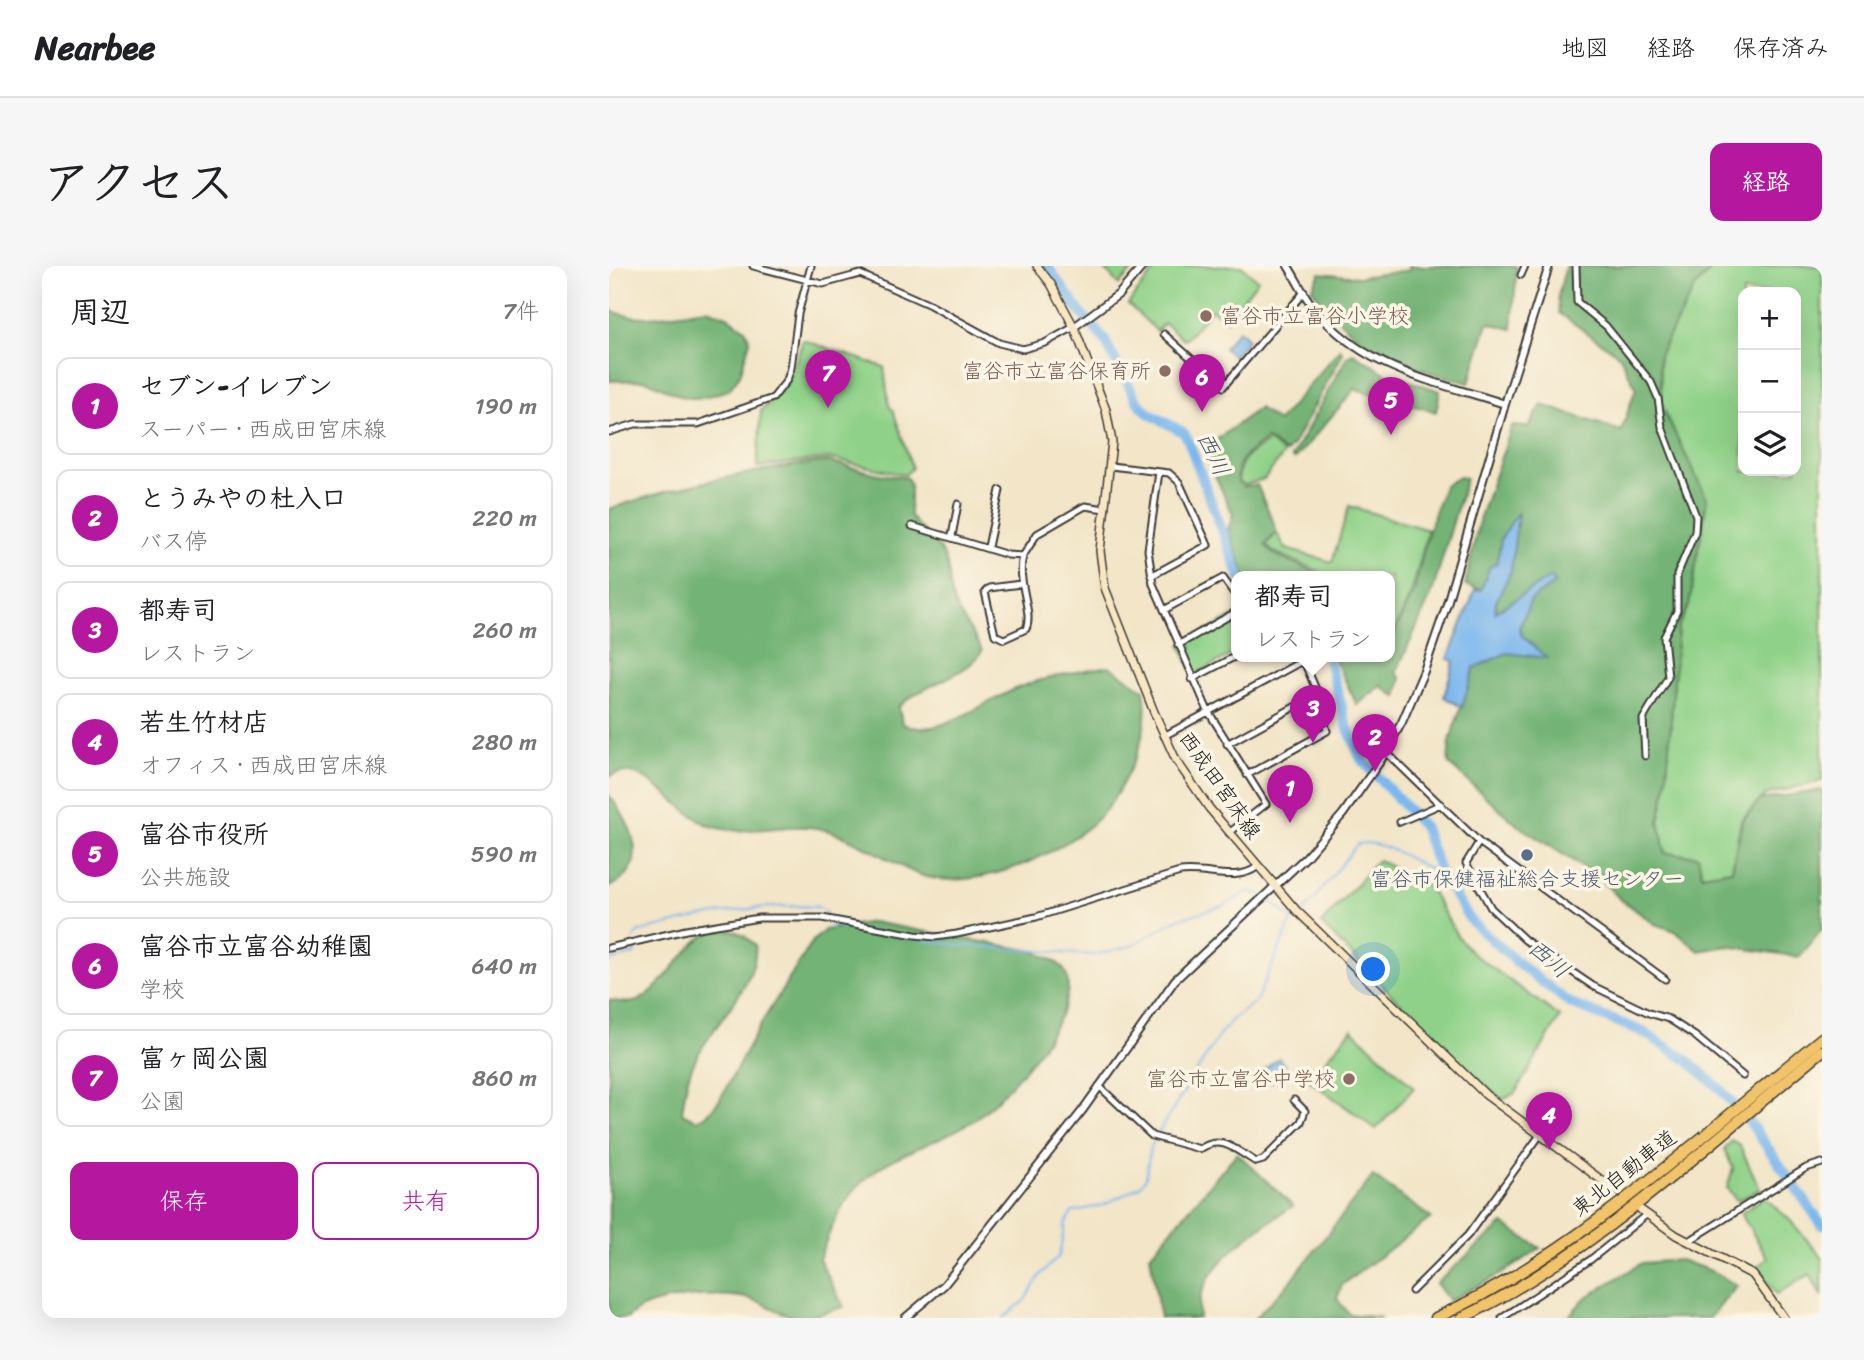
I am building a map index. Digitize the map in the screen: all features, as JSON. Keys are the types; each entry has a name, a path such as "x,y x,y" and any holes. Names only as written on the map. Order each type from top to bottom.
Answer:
{"highway":[{"name":"東北自動車道","path":"1751,1103 1822,1038"},
{"name":"東北自動車道","path":"1436,1318 1501,1285 1543,1258 1822,1052"},
{"name":"東北自動車道","path":"1462,1318 1507,1294 1584,1242 1726,1122"}],"main road":[{"name":"西成田宮床線","path":"1037,266 1077,325 1108,419 1112,442 1111,466 1100,551 1105,588 1164,736 1191,782 1229,833 1296,911 1486,1095 1615,1190"},
{"path":"1644,1213 1752,1275 1784,1318"}],"street":[{"path":"753,266 805,281 829,284 847,275 860,274 907,294 1010,347 1033,348 1095,314 1119,294 1143,266"},
{"path":"609,432 635,424 698,424 773,398 787,380 791,368 805,281 811,266"},
{"path":"1289,266 1304,292 1330,326 1362,353 1400,371 1505,404"},
{"path":"1521,275 1525,266"},
{"path":"905,1318 944,1285 1099,1086 1175,980 1275,887 1325,835 1363,787 1386,752 1415,696 1441,620 1549,266"},
{"path":"1576,266 1577,302 1607,326 1655,390 1662,427 1696,516 1695,532 1677,575 1677,611 1664,637 1668,677 1643,719 1645,756"},
{"path":"847,275 848,267"},
{"path":"1164,334 1223,387 1304,292"},
{"path":"1111,466 1169,473 1179,482 1207,545 1151,576"},
{"path":"1159,472 1148,551 1151,576 1207,711 1266,804 1229,833"},
{"path":"988,547 1000,490"},
{"path":"952,536 958,504"},
{"path":"1021,584 989,588 985,592 995,635 1004,639 1026,629 1029,622 1019,572 1023,556 1037,534 1086,506 1105,509"},
{"path":"912,526 1008,555 1023,556"},
{"path":"1164,610 1223,578 1231,589"},
{"path":"1178,645 1231,615"},
{"path":"1192,679 1231,659"},
{"path":"1164,736 1297,662"},
{"path":"1247,775 1327,731 1318,694 1304,662"},
{"path":"1227,744 1318,694"},
{"path":"1386,752 1479,842 1665,979"},
{"path":"1400,822 1441,804"},
{"path":"1479,842 1466,863 1491,908 1525,940 1556,964 1602,990 1649,1013 1669,1019 1695,1036 1743,1076"},
{"path":"609,948 641,939 759,918 833,919 935,937 1036,917 1179,872 1194,870 1239,875 1248,874 1257,867"},
{"path":"1099,1086 1152,1136 1200,1149 1211,1141 1219,1141 1256,1161 1263,1160 1301,1122 1305,1111 1294,1100"},
{"path":"1412,1291 1482,1217 1540,1135"},
{"path":"1689,1241 1805,1168 1822,1163"},
{"path":"1502,1318 1590,1260 1644,1213"}],"green space":[{"path":"1102,266 1136,266 1119,285"},
{"path":"1158,266 1241,266 1258,280 1226,320 1212,309 1185,340 1164,323 1157,331 1128,304"},
{"path":"1409,266 1517,266 1512,329 1488,323 1469,383 1421,369 1381,352 1346,327 1312,289 1320,273 1359,277 1410,270"},
{"path":"1566,266 1714,266 1695,287 1659,355 1662,407 1707,499 1689,605 1678,627 1666,788 1659,821 1665,853 1698,856 1702,875 1732,870 1742,822 1760,800 1822,790 1822,929 1800,957 1727,946 1699,951 1675,931 1655,924 1620,899 1598,877 1517,825 1448,763 1450,740 1474,668 1507,653 1545,657 1522,636 1519,628 1531,600 1555,583 1552,578 1495,612 1496,602 1511,571 1518,514 1501,539 1497,563 1490,567 1481,590 1465,585 1480,517 1512,426 1528,427 1542,405 1621,431 1636,388 1620,356 1559,313 1558,296"},
{"path":"1714,266 1822,266 1822,781 1765,795 1741,820 1732,870 1702,875 1698,856 1665,853 1659,821 1666,787 1678,626 1689,605 1707,499 1662,407 1659,355 1695,287"},
{"path":"707,309 727,316 745,329 750,340 740,375 729,390 698,399 680,396 646,380 609,381 609,310 645,317"},
{"path":"803,340 884,367 889,406 893,410 912,468 905,475 829,458 757,467 761,411 789,382"},
{"path":"1340,349 1343,353 1293,445 1286,453 1267,439 1245,456 1238,474 1238,482 1244,487 1257,485 1276,528 1276,533 1265,545 1272,553 1312,571 1244,571 1228,530 1233,514 1203,450 1259,408 1278,422"},
{"path":"1353,353 1387,374 1440,391 1436,412 1355,389 1295,459 1292,457 1347,357"},
{"path":"1269,441 1284,454 1264,479 1245,485 1239,481 1240,467 1252,453"},
{"path":"828,461 878,474 907,478 910,485 910,516 942,552 947,564 953,600 982,651 967,667 919,692 899,707 902,723 915,728 945,723 1031,683 1109,666 1144,690 1146,705 1143,734 1121,787 1098,818 1054,850 998,873 943,879 920,875 829,831 799,827 738,830 708,825 647,780 621,772 609,777 609,509 717,479"},
{"path":"1459,477 1466,478 1432,593 1396,673 1401,678 1397,697 1381,686 1357,705 1336,662 1395,662 1395,632 1414,591 1428,533 1444,486"},
{"path":"1349,506 1428,530 1412,591 1395,629 1395,571 1318,571 1272,551 1266,544 1277,533 1286,549 1332,562"},
{"path":"1231,618 1231,655 1196,674 1192,673 1181,645"},
{"path":"609,795 631,831 635,856 631,868 623,878 609,887"},
{"path":"1378,860 1429,887 1458,937 1472,953 1560,1017 1515,1093 1502,1100 1461,1064 1321,924"},
{"path":"872,922 1033,951 1054,961 1064,970 1068,987 1053,1030 1020,1075 985,1111 960,1129 880,1167 853,1192 834,1223 819,1259 844,1307 797,1317 747,1298 702,1296 667,1300 637,1311 628,1318 609,1318 609,1000 629,1002 641,999 654,989 706,934 721,929 737,932 755,945 749,976 700,1051 689,1076 682,1113 696,1120 707,1115 719,1101 762,1022 813,941 825,930"},
{"path":"1352,1029 1414,1088 1376,1129 1309,1080"},
{"path":"1732,1141 1740,1146 1760,1189 1737,1201 1727,1188 1733,1168 1724,1149"},
{"path":"1237,1153 1293,1206 1246,1239 1217,1267 1206,1283 1200,1300 1199,1318 1160,1318 1150,1255"},
{"path":"1373,1176 1431,1218 1342,1285 1337,1299 1349,1314 1382,1318 1255,1318 1290,1282"},
{"path":"1764,1197 1788,1218 1822,1257 1822,1297 1810,1274 1776,1295 1763,1275 1754,1269 1768,1258 1741,1214"},
{"path":"1503,1224 1540,1248 1503,1273 1449,1301 1436,1283"},
{"path":"1680,1260 1714,1272 1737,1286 1710,1318 1567,1318 1585,1298 1642,1263"}],"water":[{"path":"1238,330 1248,339 1234,356 1224,348"},
{"path":"1518,512 1511,571 1496,602 1495,612 1551,577 1555,583 1531,600 1519,628 1522,636 1547,658 1507,653 1474,668 1462,707 1444,697 1454,661 1448,659 1475,590 1481,590 1490,566 1497,563 1501,539"},
{"path":"1279,1058 1288,1070 1270,1083 1261,1072"}],"waterway":[{"name":"西川","path":"1047,266 1080,312 1104,339 1137,401 1148,413 1183,432 1187,438 1238,571"},
{"name":"西川","path":"1329,662 1347,726 1361,759 1423,826 1441,874 1471,921 1520,965 1571,1004 1641,1031 1687,1060 1719,1088 1751,1124 1822,1225"},
{"path":"1304,912 1357,844 1368,843 1389,848 1441,874"},
{"path":"827,923 957,945 1094,955 1131,946 1178,919 1223,906 1249,891 1262,895"},
{"path":"1267,898 1292,919"},
{"path":"634,938 637,933 681,921 749,909 818,907 825,911 826,917"},
{"path":"1003,1318 1024,1301 1041,1274 1059,1256 1065,1224 1072,1212 1104,1205 1140,1186 1146,1177 1150,1148 1163,1125 1218,1037 1233,1019 1256,1001 1292,920 1299,915"},
{"path":"609,961 634,954 637,947"}],"place":[{"name":"富谷市立富谷小学校","path":"1206,316"},
{"name":"富谷市立富谷保育所","path":"1165,371"},
{"name":"富ヶ岡公園","path":"828,408"},
{"name":"富谷市立富谷幼稚園","path":"1202,412"},
{"name":"富谷市役所","path":"1391,435"},
{"name":"都寿司","path":"1313,743"},
{"name":"とうみやの杜入口","path":"1375,772"},
{"name":"セブン-イレブン","path":"1290,823"},
{"name":"富谷市保健福祉総合支援センター","path":"1527,855"},
{"name":"富谷市立富谷中学校","path":"1349,1079"},
{"name":"若生竹材店","path":"1549,1150"}]}
